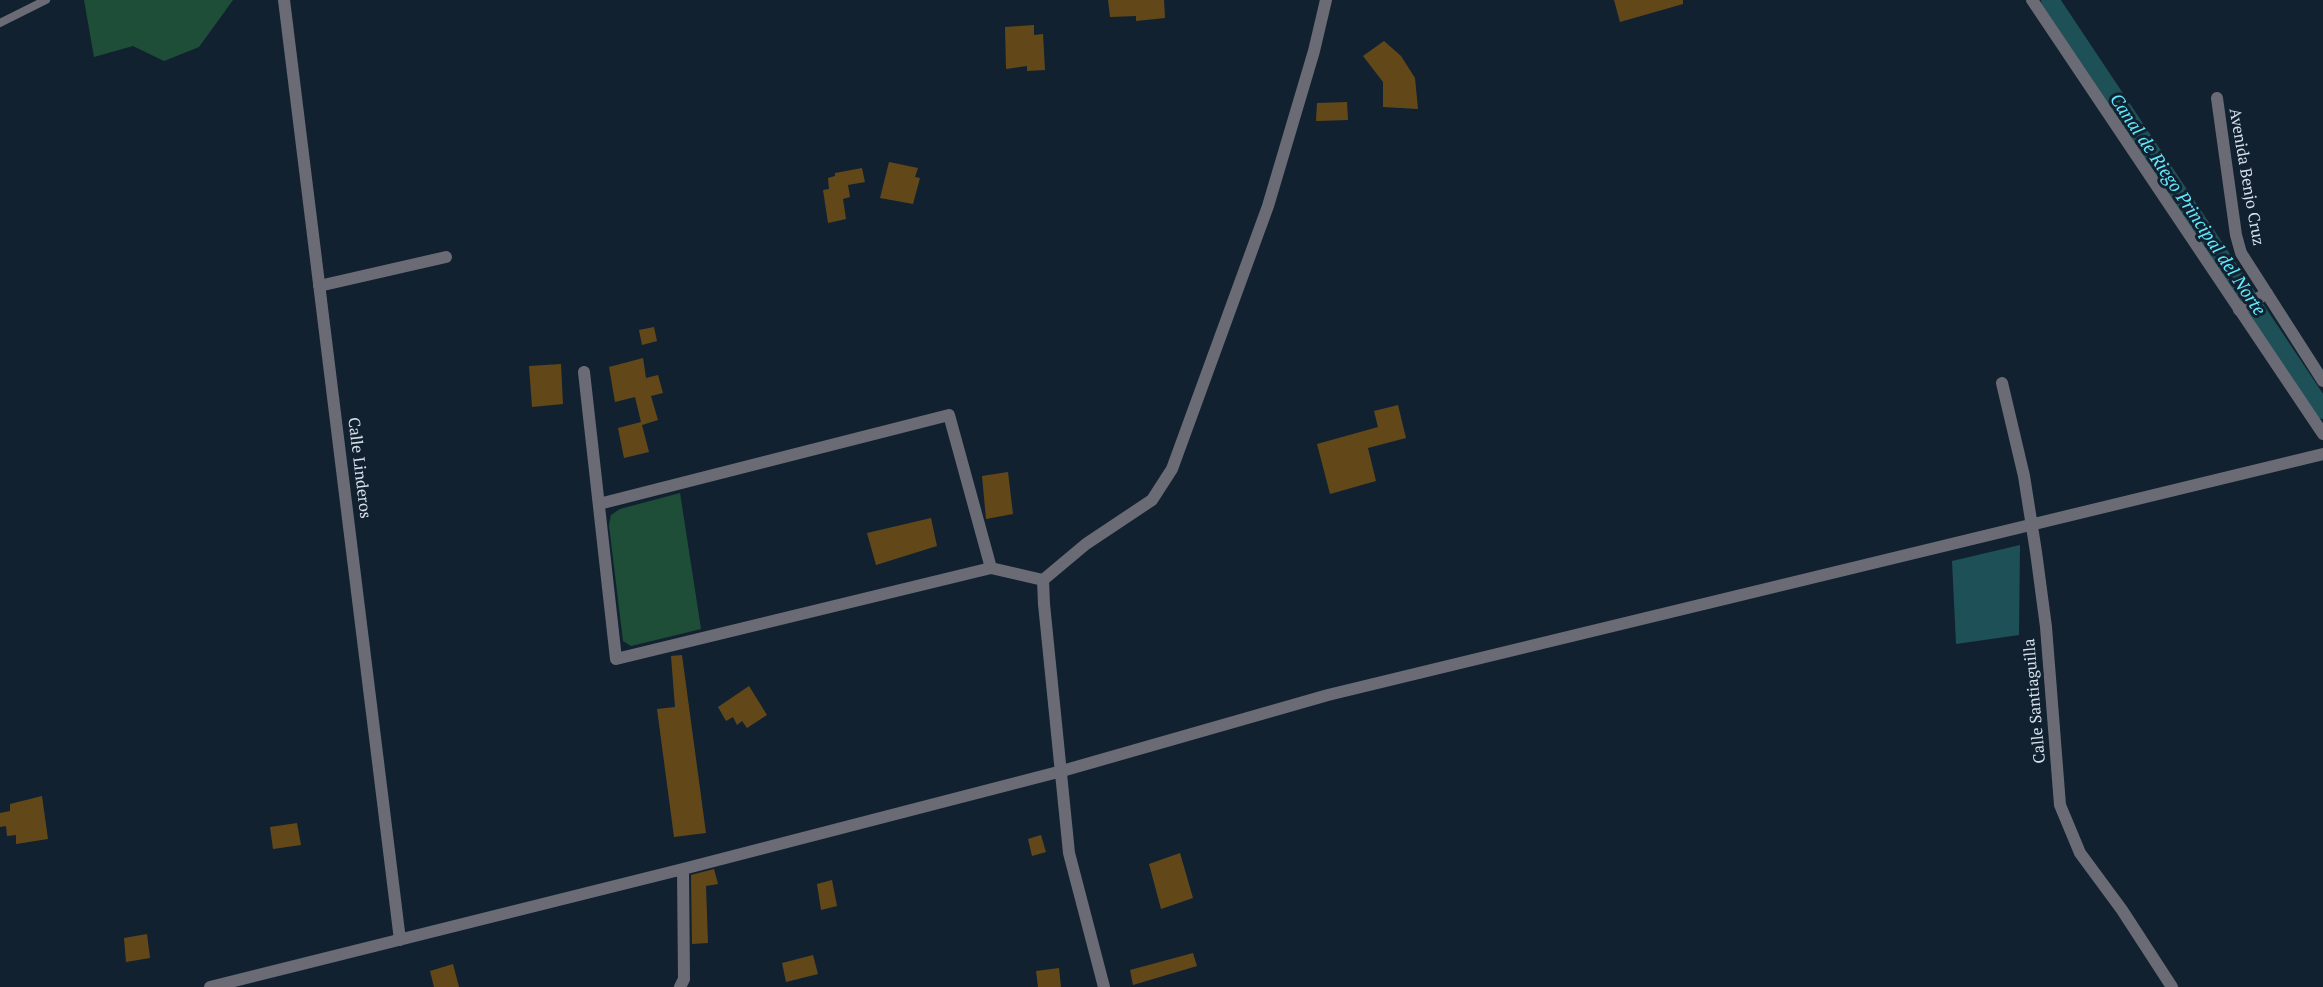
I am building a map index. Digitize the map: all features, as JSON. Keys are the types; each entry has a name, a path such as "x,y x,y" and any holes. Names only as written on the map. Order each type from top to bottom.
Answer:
{"street":[{"name":"Calle Linderos","path":"284,0 400,940"},
{"path":"1043,580 1086,544 1152,500 1172,469 1268,206 1314,51 1326,0"},
{"path":"2032,0 2243,308 2323,434"},
{"name":"Avenida Benjo Cruz","path":"2217,98 2236,235 2241,253 2263,295 2323,381"},
{"path":"319,286 446,257"},
{"path":"2243,308 2263,295"},
{"path":"584,372 616,659 991,568 1043,580"},
{"name":"Calle Santiaguilla","path":"2002,383 2024,476 2032,524 2046,627 2060,805 2080,853 2122,910 2172,987"},
{"path":"598,504 949,415 991,568"},
{"path":"210,987 1062,771 1328,694 2323,454"},
{"path":"1043,580 1069,853 1104,987"},
{"path":"680,987 684,979 682,869"}],"lane":[{"path":"0,23 46,0"}],"shaded area":[{"path":"84,0 233,0 199,47 164,61 133,46 94,57"},
{"path":"680,493 701,629 631,646 623,641 609,525 611,515 620,509"},
{"path":"2020,545 2019,635 1956,644 1952,561"}],"building":[{"path":"1108,0 1164,0 1165,18 1136,21 1136,16 1110,17"},
{"path":"1614,0 1683,0 1683,4 1620,22"},
{"path":"1034,25 1034,35 1043,34 1045,70 1027,71 1027,66 1006,69 1005,27"},
{"path":"1384,41 1401,56 1415,78 1418,109 1383,107 1383,82 1363,56"},
{"path":"1347,102 1348,120 1316,121 1317,103"},
{"path":"889,162 918,168 915,177 920,178 913,204 880,198"},
{"path":"862,168 865,182 848,185 850,197 843,199 846,219 828,223 823,190 829,189 828,178 835,176 835,173"},
{"path":"654,327 657,341 642,345 639,330"},
{"path":"643,358 646,378 658,375 663,393 651,396 658,420 642,425 649,452 624,458 618,428 641,422 635,397 615,402 609,367"},
{"path":"561,364 563,404 532,407 529,366"},
{"path":"1398,405 1406,438 1368,448 1376,481 1330,494 1317,444 1378,427 1374,411"},
{"path":"1008,472 1013,514 986,519 982,476"},
{"path":"931,518 937,546 876,565 867,533"},
{"path":"682,655 706,833 674,837 657,709 675,707 671,656"},
{"path":"749,686 767,715 747,728 742,721 737,725 733,717 726,721 718,707"},
{"path":"42,796 48,839 16,844 16,835 7,836 6,826 0,827 0,813 10,811 10,804"},
{"path":"297,823 301,845 273,849 270,827"},
{"path":"1041,835 1046,852 1032,856 1028,839"},
{"path":"1180,853 1193,898 1161,909 1149,864"},
{"path":"714,869 718,884 706,886 708,943 692,944 691,875"},
{"path":"832,880 837,906 821,910 817,884"},
{"path":"147,934 150,958 126,962 124,938"},
{"path":"1193,953 1197,966 1133,985 1130,970"},
{"path":"813,955 818,974 786,982 782,963"},
{"path":"453,964 459,987 434,987 430,971"},
{"path":"1059,968 1061,987 1038,987 1036,971"}],"waterway":[{"name":"Canal de Riego Principal del Norte","path":"2050,0 2323,410"}]}
